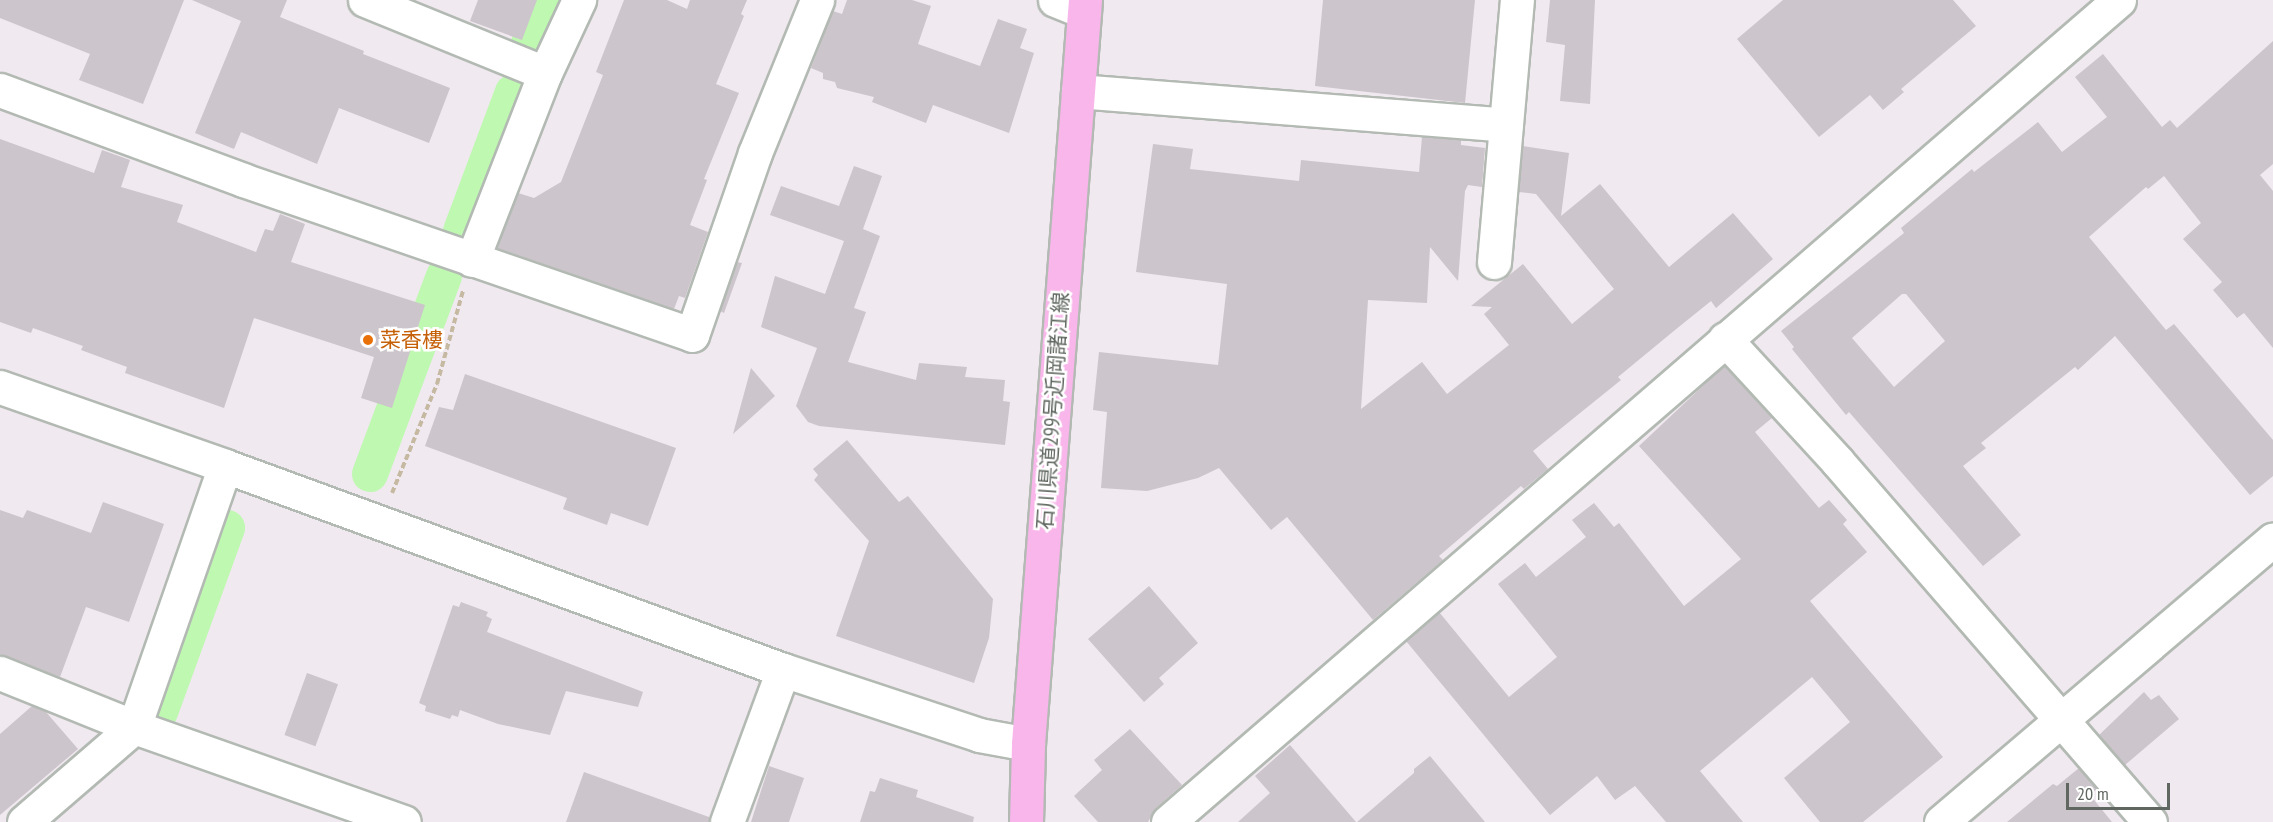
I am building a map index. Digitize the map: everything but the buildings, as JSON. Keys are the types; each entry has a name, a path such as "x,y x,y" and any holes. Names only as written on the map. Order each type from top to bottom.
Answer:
{"main road":[{"name":"石川県道299号近岡諸江線","path":"1026,822 1028,744 1078,92 1074,4"}],"street":[{"path":"365,0 546,73"},
{"path":"472,260 546,73 579,0"},
{"path":"0,90 243,180 692,335 755,153 817,0"},
{"path":"1494,262 1517,0"},
{"path":"1168,822 2120,0"},
{"path":"1078,92 1506,125"},
{"path":"1725,339 1837,461 2150,822"},
{"path":"0,387 380,521 783,670 979,735 1028,744"},
{"path":"24,822 134,727 225,466"},
{"path":"1941,822 2060,718 2273,539"},
{"path":"727,822 783,670"},
{"path":"0,673 134,727 404,822"}],"path":[{"path":"380,521 437,384 472,260"}],"waterway":[{"path":"529,43 548,0"},
{"path":"461,231 513,92"},
{"path":"370,474 444,276"},
{"path":"160,712 227,528"}],"place":[{"name":"菜香樓","path":"368,340"}]}
